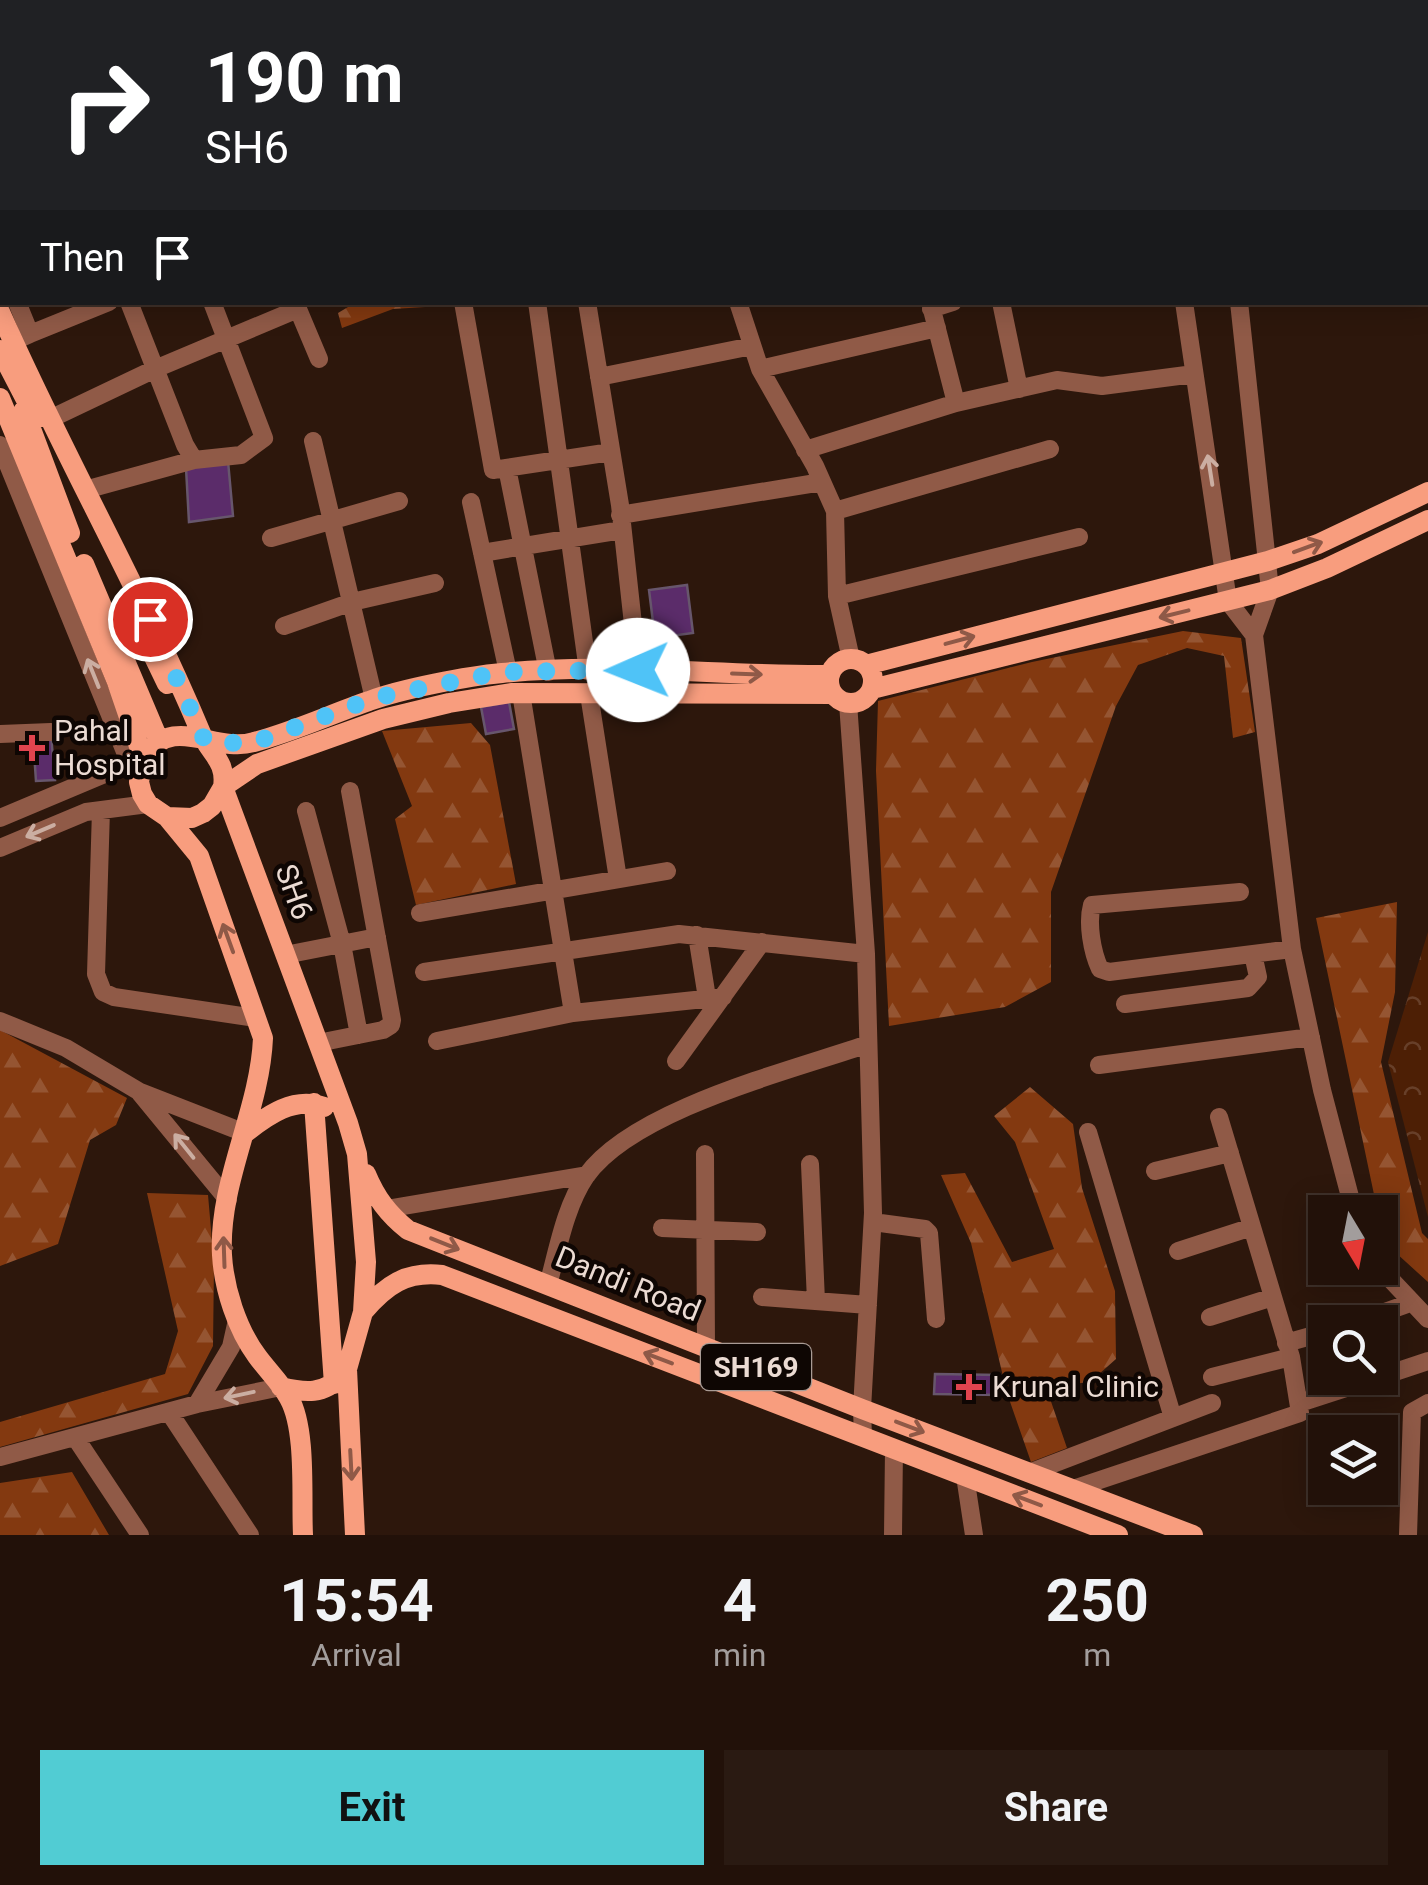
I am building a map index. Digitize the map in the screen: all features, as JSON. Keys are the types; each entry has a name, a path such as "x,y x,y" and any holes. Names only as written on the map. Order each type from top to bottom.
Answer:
{"main road":[{"name":"SH6","path":"0,312 12,345 164,646 198,738 221,762 223,787 357,1154 366,1262 362,1312 340,1377 355,1535"},
{"path":"12,345 96,534 198,738"},
{"path":"12,345 69,530 159,741"},
{"path":"0,398 11,462 117,682 139,782 148,804 167,817 199,856 263,1038 262,1064 228,1200 222,1255 237,1320 254,1353 286,1394 299,1434 303,1535"},
{"path":"836,691 838,663 858,662 1268,561 1318,544 1428,492"},
{"path":"136,761 170,736 250,744 374,698 508,672 638,670 836,691 863,700 872,689 1270,590 1428,520"},
{"path":"858,662 872,675 872,689"},
{"path":"167,817 179,819 203,813 223,787 257,764 384,719 449,703 521,693 836,691"},
{"path":"245,1133 271,1112 314,1104 348,1123"},
{"path":"286,1394 318,1392 340,1377 314,1104"},
{"name":"Dandi Road","path":"357,1154 376,1197 408,1230 1193,1535"},
{"name":"Dandi Road","path":"362,1312 381,1291 402,1278 421,1273 442,1275 1118,1535"}],"street":[{"path":"12,345 17,305"},
{"path":"12,345 102,305"},
{"path":"130,305 194,460"},
{"path":"86,490 194,460 241,455 264,438 213,305"},
{"path":"465,305 493,470 611,452"},
{"path":"536,305 588,671"},
{"path":"587,305 621,522 638,670"},
{"path":"739,305 760,370 835,511 837,596 858,662"},
{"path":"1002,305 1019,388"},
{"path":"1184,305 1228,601 1254,635"},
{"path":"1239,305 1270,590 1254,635 1292,949 1350,1195"},
{"path":"50,418 155,369 228,341 297,306 320,359"},
{"path":"931,306 956,403"},
{"path":"760,370 936,328"},
{"path":"599,376 752,346"},
{"path":"805,450 956,403 1057,380 1102,386 1194,374"},
{"path":"313,441 374,698"},
{"path":"0,444 11,462 136,761 0,818"},
{"path":"835,511 1050,449"},
{"path":"508,468 548,672"},
{"path":"482,553 822,482"},
{"path":"271,538 399,501"},
{"path":"471,502 508,672"},
{"path":"837,596 1079,537"},
{"path":"284,626 352,602 435,583"},
{"path":"836,691 866,954 873,1222 863,1437"},
{"path":"521,693 572,1013"},
{"path":"590,694 618,879"},
{"path":"0,734 51,732"},
{"path":"318,1043 387,1029 392,1020 350,791"},
{"path":"0,848 86,812 148,804"},
{"path":"100,810 96,974 103,992 256,1018"},
{"path":"306,811 342,944 359,1035"},
{"path":"420,912 667,871"},
{"path":"1240,892 1092,905 1096,962 1108,972 1292,949"},
{"path":"424,972 562,950 696,935 866,954"},
{"path":"696,935 715,998"},
{"path":"285,955 377,937"},
{"path":"676,1061 715,998 762,942"},
{"path":"1124,1004 1248,988 1258,978 1254,954"},
{"path":"437,1042 572,1013 715,998"},
{"path":"0,1021 66,1048 140,1092 245,1133"},
{"path":"1099,1065 1311,1037"},
{"path":"548,1285 574,1198 587,1175 606,1154 661,1118 868,1044"},
{"path":"140,1092 228,1200"},
{"path":"1073,1490 1296,1417 1300,1403 1289,1350 1219,1117"},
{"path":"1088,1132 1173,1418"},
{"path":"1155,1170 1230,1153"},
{"path":"705,1154 706,1348"},
{"path":"810,1164 816,1301"},
{"path":"386,1209 587,1175"},
{"path":"873,1222 929,1232 936,1320"},
{"path":"1178,1252 1252,1227"},
{"path":"662,1228 757,1232"},
{"path":"1394,1285 1428,1320"},
{"path":"762,1297 868,1305"},
{"path":"1210,1317 1272,1297"},
{"path":"1398,1308 1410,1304"},
{"path":"197,1404 231,1347 237,1320"},
{"path":"1212,1377 1308,1340"},
{"path":"1398,1371 1428,1361"},
{"path":"0,1457 197,1404 286,1394"},
{"path":"1300,1403 1324,1395"},
{"path":"1408,1535 1412,1412 1428,1402"},
{"path":"1029,1473 1212,1403"},
{"path":"169,1412 250,1535"},
{"path":"75,1438 140,1535"},
{"path":"893,1535 894,1449"},
{"path":"964,1476 974,1535"}],"green space":[{"path":"351,305 426,305 393,309 342,328 338,313"},
{"path":"1183,631 1241,638 1255,732 1233,738 1224,656 1187,648 1138,665 1116,706 1051,892 1051,982 1005,1007 889,1026 876,771 878,701 1032,662"},
{"path":"471,723 490,745 516,884 416,905 395,819 412,806 382,731"},
{"path":"1397,902 1395,992 1381,1062 1422,1233 1428,1239 1428,1282 1398,1255 1398,1195 1374,1195 1316,918"},
{"path":"1428,932 1428,1217 1388,1062"},
{"path":"0,1030 127,1098 116,1125 90,1140 58,1244 0,1266"},
{"path":"1030,1087 1073,1124 1082,1188 1115,1291 1116,1359 1090,1382 1046,1387 1067,1448 1031,1462 1007,1393 971,1243 941,1175 965,1173 1012,1262 1054,1249 1015,1142 994,1116"},
{"path":"147,1193 208,1195 214,1264 213,1346 188,1394 0,1447 0,1422 165,1374 178,1331"},
{"path":"72,1472 109,1535 0,1535 0,1483"}],"building":[{"path":"228,461 233,516 189,522 186,468"},
{"path":"687,585 693,633 655,638 649,590"},
{"path":"509,702 514,729 486,734 481,707"},
{"path":"51,735 55,780 36,781 33,737"},
{"path":"935,1374 1000,1375 1000,1395 934,1394"}],"place":[{"name":"Pahal Hospital","path":"32,748"},
{"name":"Krunal Clinic","path":"969,1387"}],"route":[{"path":"150,619 205,741 250,744 374,698 501,672 638,670"}]}
